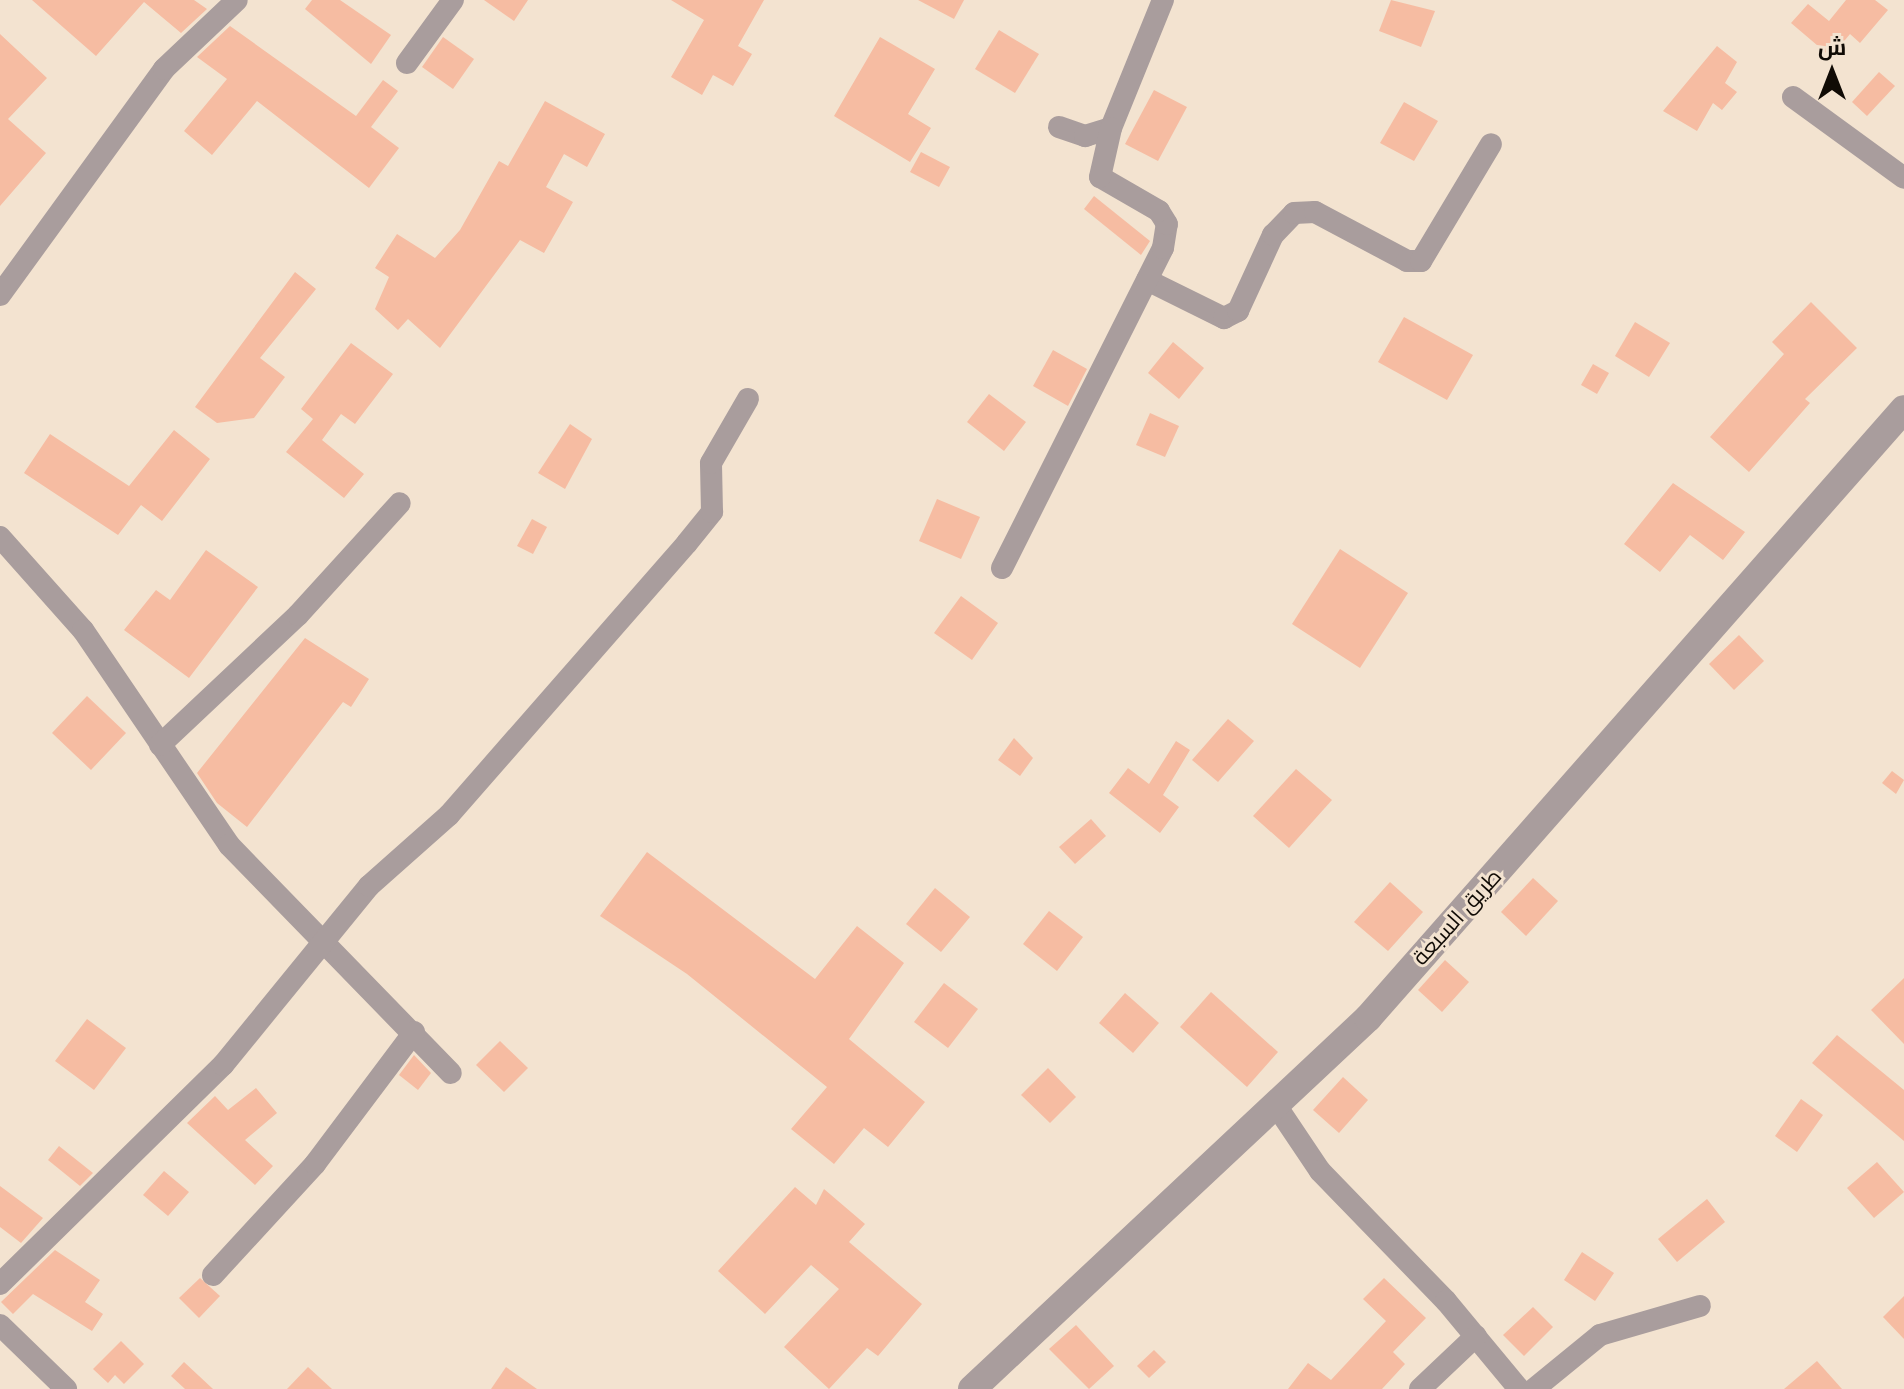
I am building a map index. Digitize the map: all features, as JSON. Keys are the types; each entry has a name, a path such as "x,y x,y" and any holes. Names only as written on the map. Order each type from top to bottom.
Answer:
{"street":[{"path":"0,295 164,69 237,0"},
{"path":"407,63 453,0"},
{"path":"1002,568 1147,280 1167,224 1159,211 1100,177 1111,128 1163,0"},
{"path":"1793,97 1904,178"},
{"path":"1059,127 1085,136 1111,128"},
{"path":"1147,280 1224,318 1238,311 1273,235 1294,213 1315,212 1407,261 1421,261 1491,144"},
{"path":"0,1284 223,1065 319,943 531,726 696,533 712,512 711,463 748,399"},
{"name":"طريق السبعة","path":"972,1389 1277,1107 1368,1018 1904,409"},
{"path":"160,745 308,605 400,503"},
{"path":"0,537 83,630 201,813 319,943 414,1032 451,1073"},
{"path":"213,1275 315,1164 414,1032"},
{"path":"1277,1107 1320,1171 1476,1336 1519,1389"},
{"path":"1534,1389 1600,1335 1700,1306"},
{"path":"0,1325 66,1389"},
{"path":"1420,1389 1476,1336"}],"building":[{"path":"32,0 194,0 207,9 181,33 144,2 96,56"},
{"path":"312,0 340,0 391,35 371,64 305,9"},
{"path":"484,0 528,0 514,21"},
{"path":"671,0 764,0 738,46 752,54 733,86 713,75 702,95 671,77 704,20"},
{"path":"918,0 964,0 954,19"},
{"path":"1391,0 1435,11 1421,47 1379,31"},
{"path":"1846,0 1875,0 1888,10 1860,43 1850,34 1831,57 1791,23 1808,4 1829,21"},
{"path":"230,26 356,116 383,80 398,91 371,127 399,148 369,188 257,101 212,155 184,131 227,79 197,57"},
{"path":"999,30 1039,54 1015,93 975,69"},
{"path":"0,34 47,78 8,119 46,153 0,206"},
{"path":"443,37 474,59 453,89 422,67"},
{"path":"880,37 935,69 908,114 931,128 910,162 834,116"},
{"path":"1717,46 1737,62 1725,83 1737,92 1722,110 1713,103 1697,131 1663,111"},
{"path":"1879,72 1895,86 1867,116 1852,102"},
{"path":"1154,90 1187,107 1158,161 1125,144"},
{"path":"545,101 605,134 587,167 564,154 546,187 573,202 544,253 520,240 440,348 408,319 398,330 375,309 389,277 375,268 397,234 435,258 460,230 499,161 508,166"},
{"path":"1404,102 1438,121 1414,161 1380,143"},
{"path":"921,152 950,167 939,187 910,172"},
{"path":"1094,196 1150,241 1141,255 1084,209"},
{"path":"295,272 316,289 260,358 285,377 254,418 217,423 195,407"},
{"path":"1811,302 1857,348 1805,399 1810,403 1749,472 1710,437 1784,354 1772,342"},
{"path":"1404,317 1473,355 1447,400 1378,362"},
{"path":"1635,322 1670,343 1649,377 1615,356"},
{"path":"1173,342 1204,368 1179,399 1148,373"},
{"path":"351,343 393,374 355,424 341,414 322,440 364,474 344,498 286,452 313,419 301,409"},
{"path":"1053,350 1087,369 1068,406 1033,386"},
{"path":"1593,364 1609,373 1597,394 1581,385"},
{"path":"989,394 1026,422 1004,451 967,422"},
{"path":"1150,413 1179,426 1165,457 1136,445"},
{"path":"570,424 592,439 565,489 538,473"},
{"path":"174,430 210,459 162,521 141,505 118,535 24,473 50,434 129,486"},
{"path":"1673,483 1745,532 1723,560 1690,535 1660,572 1624,544"},
{"path":"937,499 980,517 961,559 919,541"},
{"path":"532,519 547,527 533,554 517,546"},
{"path":"1340,549 1408,593 1360,668 1292,624"},
{"path":"206,550 258,587 189,678 124,630 156,590 170,600"},
{"path":"961,596 998,623 972,660 934,633"},
{"path":"1739,635 1764,661 1734,690 1709,664"},
{"path":"305,638 369,679 351,707 343,702 247,827 217,803 197,773"},
{"path":"87,696 126,733 91,770 52,733"},
{"path":"1228,719 1254,741 1218,782 1192,760"},
{"path":"1014,738 1033,758 1020,776 998,760"},
{"path":"1176,741 1190,750 1163,795 1179,807 1160,833 1109,793 1128,768 1149,784"},
{"path":"1296,769 1332,800 1289,848 1253,816"},
{"path":"1892,771 1904,780 1896,794 1882,783"},
{"path":"1091,819 1106,836 1075,864 1059,847"},
{"path":"647,852 815,979 857,926 904,963 849,1039 925,1102 888,1147 864,1128 834,1164 791,1129 827,1087 687,974 600,916"},
{"path":"1533,878 1558,901 1526,936 1501,912"},
{"path":"1390,882 1423,912 1388,951 1354,922"},
{"path":"935,888 970,917 941,952 906,924"},
{"path":"1049,911 1083,937 1057,971 1023,944"},
{"path":"1445,960 1469,982 1442,1012 1418,990"},
{"path":"1904,978 1904,1044 1871,1010"},
{"path":"944,983 978,1009 948,1048 914,1022"},
{"path":"1211,992 1278,1052 1247,1087 1180,1027"},
{"path":"1125,993 1159,1023 1133,1053 1099,1023"},
{"path":"87,1019 126,1048 94,1090 55,1061"},
{"path":"1837,1035 1904,1090 1904,1141 1812,1063"},
{"path":"500,1041 528,1068 504,1092 476,1065"},
{"path":"414,1055 431,1073 418,1090 399,1075"},
{"path":"1048,1068 1076,1097 1050,1123 1021,1095"},
{"path":"1343,1077 1368,1100 1339,1133 1313,1110"},
{"path":"256,1088 277,1113 245,1140 273,1166 255,1185 187,1123 215,1096 228,1110"},
{"path":"1801,1099 1823,1115 1797,1152 1775,1136"},
{"path":"59,1146 93,1173 80,1186 48,1160"},
{"path":"1877,1162 1904,1192 1874,1218 1847,1188"},
{"path":"164,1171 189,1192 168,1216 143,1195"},
{"path":"0,1186 43,1218 21,1243 0,1227"},
{"path":"795,1187 816,1205 824,1189 865,1224 849,1242 922,1304 878,1356 867,1348 829,1389 784,1347 839,1289 811,1265 765,1314 718,1271"},
{"path":"1707,1199 1725,1222 1677,1262 1658,1239"},
{"path":"55,1250 100,1280 85,1302 103,1314 92,1331 33,1294 13,1314 1,1302"},
{"path":"1582,1252 1614,1273 1595,1301 1564,1280"},
{"path":"200,1278 220,1296 199,1318 179,1298"},
{"path":"1384,1278 1426,1318 1393,1352 1405,1364 1382,1389 1288,1389 1308,1363 1331,1380 1386,1321 1363,1299"},
{"path":"1904,1296 1904,1339 1883,1317"},
{"path":"1533,1307 1553,1327 1524,1356 1503,1335"},
{"path":"1076,1325 1114,1366 1089,1389 1049,1349"},
{"path":"121,1341 144,1364 124,1384 115,1375 108,1383 93,1369"},
{"path":"1154,1350 1166,1362 1149,1378 1137,1366"},
{"path":"1817,1361 1842,1389 1784,1389"},
{"path":"184,1362 213,1389 185,1389 171,1376"},
{"path":"308,1367 332,1389 287,1389"},
{"path":"506,1367 537,1389 491,1389"}]}
